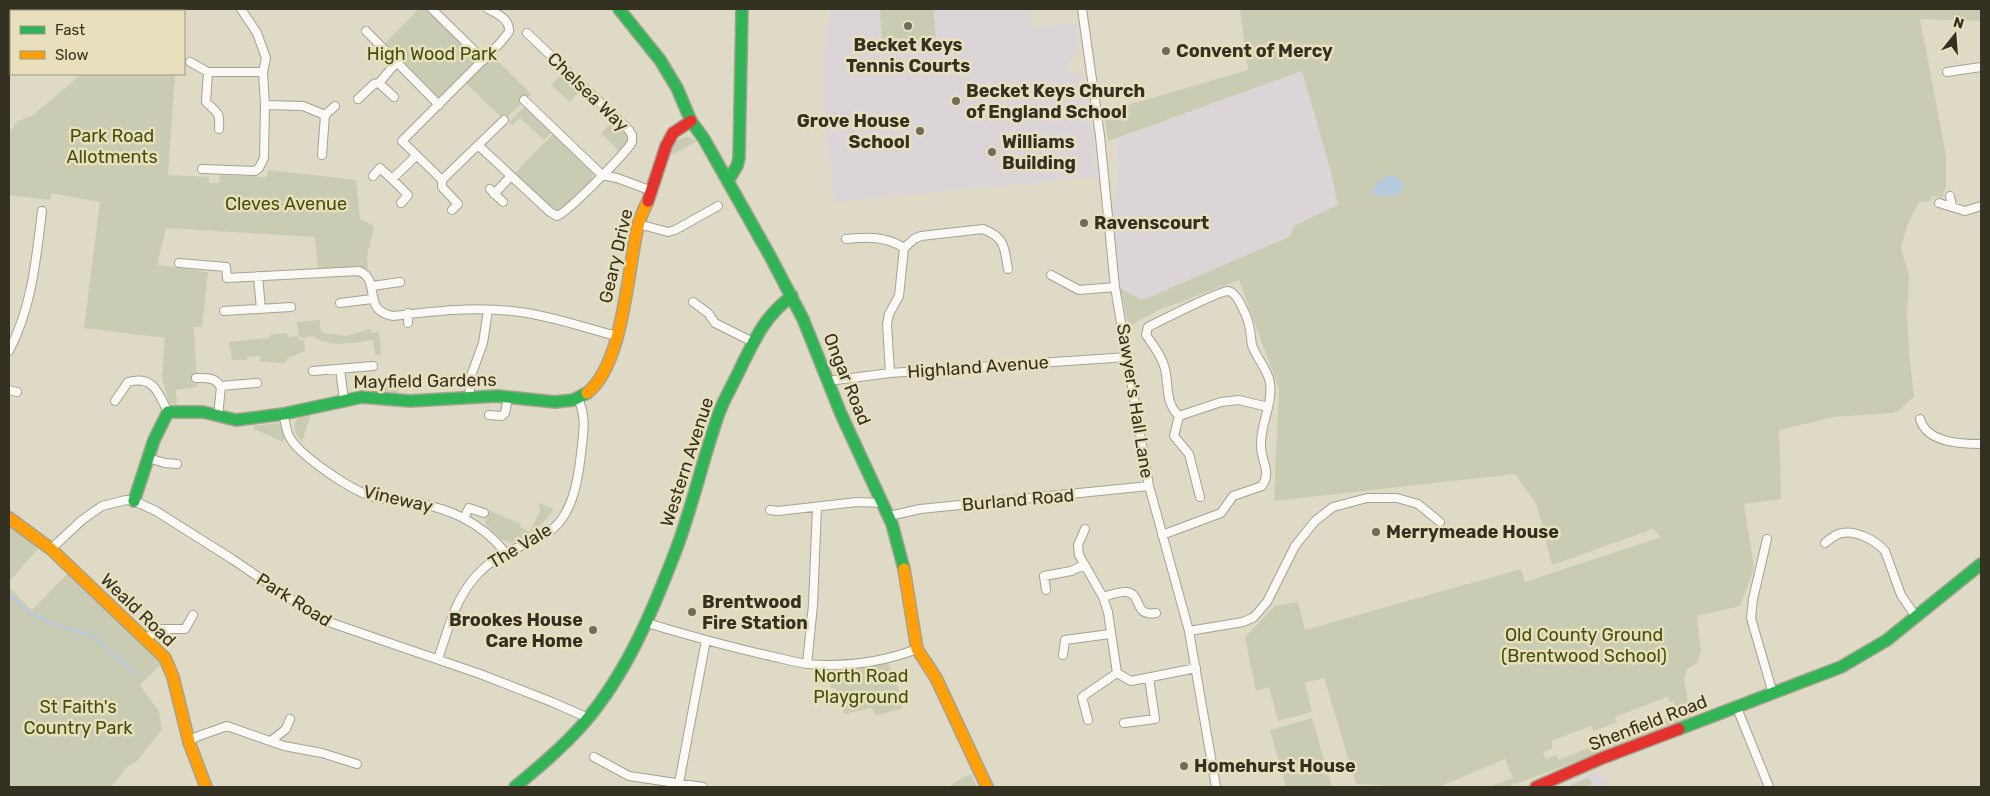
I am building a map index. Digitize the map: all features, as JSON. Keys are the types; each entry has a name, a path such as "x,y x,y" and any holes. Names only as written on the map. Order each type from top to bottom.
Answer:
{"street":[{"path":"202,169 256,171 264,158 265,105 263,72 265,52 257,33 241,9"},
{"path":"432,9 484,60"},
{"path":"442,180 402,141 484,60 509,32 508,23 505,19 498,13 488,9"},
{"name":"Ongar Road","path":"619,9 660,60 677,88 691,121 728,181 792,296 853,441 889,516 902,558 917,649 936,678 987,787"},
{"path":"728,181 737,166 739,158 742,9"},
{"name":"Sawyer's Hall Lane","path":"1082,9 1100,136 1115,287 1149,486 1189,631 1216,787"},
{"path":"366,31 439,105"},
{"name":"Chelsea Way","path":"511,176 557,216 566,212 630,145 633,138 630,132 527,33"},
{"path":"190,62 208,72 263,72"},
{"path":"358,99 396,63"},
{"path":"1947,72 1981,67"},
{"path":"208,72 206,102 216,109 220,115 219,128"},
{"path":"378,82 394,97"},
{"path":"524,100 602,175 617,178 652,191"},
{"path":"265,105 303,106 325,115"},
{"path":"322,155 325,115 335,106"},
{"path":"452,210 458,204 442,187 442,180 504,120"},
{"name":"Geary Drive","path":"578,398 591,391 603,376 617,336 638,224 652,191 670,138 680,127 691,121"},
{"path":"478,145 511,176 492,191 503,202"},
{"path":"392,180 416,156"},
{"path":"372,176 380,168 408,195 401,203"},
{"path":"1950,196 1952,207"},
{"path":"1939,203 1965,211 1981,206"},
{"path":"638,224 668,232 718,206"},
{"path":"9,351 22,325 29,302 42,211"},
{"path":"890,373 887,324 889,314 900,296 904,248 914,239 921,236 983,229 1002,241 1008,269"},
{"path":"846,239 871,237 887,240 904,248"},
{"path":"179,263 226,268 227,278 359,271 366,275 372,286 372,299 381,312 393,316 454,309 502,310 533,314 617,336"},
{"path":"1051,275 1079,290 1115,287"},
{"path":"258,276 261,309"},
{"path":"372,286 400,282"},
{"path":"1162,535 1221,513 1232,496 1262,486 1268,473 1261,448 1261,434 1268,407 1270,382 1252,345 1250,329 1242,305 1228,291 1213,296 1148,327 1146,335 1159,353 1165,368 1168,400 1172,410 1179,416"},
{"name":"Western Avenue","path":"515,787 569,739 588,718 616,680 640,632 647,623 676,549 716,420 753,342 773,312 792,296"},
{"path":"340,303 372,299"},
{"path":"693,302 708,313 715,323 753,342"},
{"path":"224,311 291,307"},
{"path":"470,397 471,376 483,343 488,310"},
{"path":"408,313 408,323"},
{"name":"Highland Avenue","path":"828,381 890,373 1128,357"},
{"name":"Mayfield Gardens","path":"313,371 373,366"},
{"name":"Mayfield Gardens","path":"340,369 344,400"},
{"path":"196,378 211,378 221,386 257,383"},
{"path":"115,401 128,382 142,381 151,383 155,387 168,412 154,440 134,502"},
{"path":"218,417 221,386"},
{"name":"Mayfield Gardens","path":"168,412 203,412 236,420 283,414 362,397 425,401 470,397 508,397 555,402 578,398"},
{"name":"Mayfield Gardens","path":"489,415 502,416 505,413 508,397"},
{"name":"The Vale","path":"438,659 459,599 483,569 505,552 549,532 558,524 571,500 577,482 585,418 578,398"},
{"path":"1179,416 1221,402 1239,400 1268,407"},
{"name":"Vineway","path":"283,414 288,435 301,451 333,476 371,496 425,504 474,522 505,552"},
{"path":"1179,416 1174,436 1189,454 1200,497"},
{"path":"1920,420 1922,427 1939,438 1960,444 1981,444"},
{"path":"148,458 165,464 177,464"},
{"name":"Burland Road","path":"889,516 920,509 1149,486"},
{"path":"1189,631 1243,622 1254,617 1267,602 1295,546 1315,520 1333,506 1367,498 1397,498 1418,504 1440,522"},
{"name":"Park Road","path":"51,550 82,520 102,506 126,500 134,502 156,511 224,554 320,620 438,659 552,702 588,718"},
{"path":"770,510 778,511 857,502 883,503"},
{"path":"807,664 813,605 817,507"},
{"path":"464,518 469,508 484,513"},
{"name":"Weald Road","path":"9,518 51,550 165,658 179,699 189,742 206,787"},
{"path":"1085,529 1078,545 1078,555 1104,597 1117,673"},
{"path":"1825,543 1836,535 1850,533 1865,537 1881,546 1901,595 1916,617"},
{"path":"1767,539 1753,599 1751,618 1773,694"},
{"name":"Shenfield Road","path":"1539,787 1600,759 1737,708 1848,663 1887,640 1981,564"},
{"path":"1046,590 1044,576 1072,571 1084,565"},
{"path":"1104,597 1125,591 1135,596 1139,609 1144,612 1156,613"},
{"path":"144,640 159,629 185,629 193,615"},
{"path":"647,623 706,640 807,664 868,662 902,655 917,649"},
{"path":"1063,655 1066,640 1110,634"},
{"path":"679,784 706,640"},
{"path":"1117,673 1131,681 1196,668"},
{"path":"1088,720 1082,697 1117,673"},
{"path":"1124,723 1155,718 1149,678"},
{"path":"1737,708 1769,787"},
{"path":"271,742 286,729 290,719"},
{"path":"189,742 196,737 227,726 271,742 322,753 357,764"},
{"path":"594,757 627,775 703,787"}],"shaded area":[{"name":"Becket Keys Church of England School","path":"830,9 1031,9 1032,27 1076,23 1079,50 1068,65 1068,71 1081,73 1087,83 1095,153 1093,164 1103,176 834,202 824,116 823,59"},
{"path":"1312,67 1354,208 1145,299 1142,300 1120,288 1113,219 1118,167 1116,139"},
{"path":"1594,773 1601,774 1610,787 1560,787"}],"green space":[{"path":"128,9 179,9 179,10"},
{"name":"High Wood Park","path":"419,9 432,9 483,59 490,53 531,94 504,120 463,80 439,105 381,47"},
{"name":"Becket Keys Tennis Courts","path":"880,9 934,9 936,44 882,47"},
{"name":"Old County Ground (Brentwood School)","path":"1240,9 1981,9 1981,21 1920,19 1946,155 1946,187 1942,198 1933,196 1929,201 1919,202 1908,223 1901,248 1909,275 1907,313 1914,397 1898,411 1891,413 1834,417 1779,430 1781,499 1744,504 1754,568 1740,606 1697,616 1701,651 1697,664 1687,669 1684,679 1691,719 1507,787 1488,787 1513,778 1505,759 1439,787 1382,787 1381,785 1356,784 1324,678 1305,683 1312,712 1278,721 1269,687 1256,691 1245,637 1275,606 1298,602 1305,630 1521,569 1525,582 1661,537 1652,528 1552,565 1537,505 1515,474 1274,501 1279,389 1239,280 1159,310 1129,326 1120,288 1142,300 1145,299 1291,236 1294,226 1338,205 1331,172 1302,71 1108,141 1104,112 1248,70","holes":["1667,697 1670,702 1673,701 1675,707 1672,709 1674,715 1655,722 1653,717 1647,719 1651,730 1640,734 1636,723 1633,724 1635,730 1623,735 1621,730 1606,735 1608,741 1600,744 1597,738 1594,739 1596,745 1558,760 1556,755 1546,759 1543,752 1553,748 1551,741 1591,726 1594,731 1617,722 1615,717"]},
{"path":"562,74 580,91 570,102 551,85"},
{"path":"81,75 175,75 168,175 209,177 209,183 219,183 220,175 267,177 268,170 356,180 360,219 374,226 367,257 368,269 318,270 315,237 166,228 157,265 208,272 202,327 194,327 197,387 176,390 177,405 169,403 162,378 165,338 84,328 100,202 51,193 50,200 9,195 9,133 17,121 32,116"},
{"path":"525,106 554,130 544,140 520,118 513,125 509,122"},
{"path":"614,120 629,135 630,140 620,152 601,133"},
{"path":"555,132 594,172 593,177 578,195 565,207 555,212 550,210 515,173"},
{"path":"689,137 697,141 670,156 675,142 681,138"},
{"path":"320,320 320,328 323,333 345,336 371,329 372,333 379,332 381,354 375,355 373,340 342,344 326,342 312,336 301,338 298,334 297,322"},
{"path":"287,333 288,337 298,336 299,340 304,340 305,351 288,358 285,363 260,362 260,356 247,357 247,360 232,360 229,342 270,338 270,335"},
{"path":"400,380 398,395 381,394 380,381"},
{"path":"311,414 302,442 296,433 295,424 298,418"},
{"path":"278,423 284,429 283,442 254,429 254,426"},
{"path":"539,503 554,509 535,529 524,537 511,543 501,539 485,524 490,511 521,524 520,527 530,532 540,511"},
{"path":"9,518 43,543 9,582"},
{"name":"St Faith's Country Park","path":"71,570 162,663 140,685 159,712 162,730 137,761 127,767 111,787 9,787 9,587 32,610"},
{"name":"North Road Playground","path":"886,658 904,702 902,709 876,715 871,708 844,714 836,689 830,687 833,674 840,664"},
{"path":"1312,718 1332,787 1286,787 1270,730"},
{"path":"971,774 977,787 952,787 951,784"},
{"path":"1589,777 1592,784 1584,787 1567,787"}],"water":[{"path":"1387,175 1397,177 1404,184 1402,191 1394,196 1373,195 1373,188"}],"waterway":[{"path":"9,594 28,612 49,622 94,637 136,674"}],"traffic: fast":[{"path":"619,9 660,60 677,88 691,121 704,139 803,319 841,414 892,524 904,569"},
{"path":"728,181 737,166 739,158 742,9"},
{"path":"515,787 559,749 584,723 599,704 626,662 648,618 676,550 713,430 724,401 762,328 775,311 792,296"},
{"path":"134,501 154,440 168,412 203,412 236,420 283,414 362,397 410,401 497,396 555,402 573,400 587,393"},
{"path":"1679,729 1841,667 1887,640 1981,564"}],"traffic: slow":[{"path":"587,393 599,379 609,361 616,339 627,291 638,226 648,201"},
{"path":"9,518 51,549 165,658 173,677 189,742 206,787"},
{"path":"904,569 917,649 936,678 987,787"}],"traffic: jam":[{"path":"648,201 666,146 673,133 691,121"},
{"path":"1536,787 1600,759 1679,729"}],"place":[{"name":"Becket Keys Tennis Courts","path":"908,26"},
{"name":"Convent of Mercy","path":"1166,51"},
{"name":"Becket Keys Church of England School","path":"956,101"},
{"name":"Grove House School","path":"920,131"},
{"name":"Williams Building","path":"992,152"},
{"name":"Ravenscourt","path":"1084,223"},
{"name":"Merrymeade House","path":"1376,532"},
{"name":"Brentwood Fire Station","path":"692,612"},
{"name":"Brookes House Care Home","path":"593,630"},
{"name":"Homehurst House","path":"1184,766"}],"park label":[{"name":"Park Road Allotments","path":"112,146"},
{"name":"Cleves Avenue","path":"286,204"}]}
